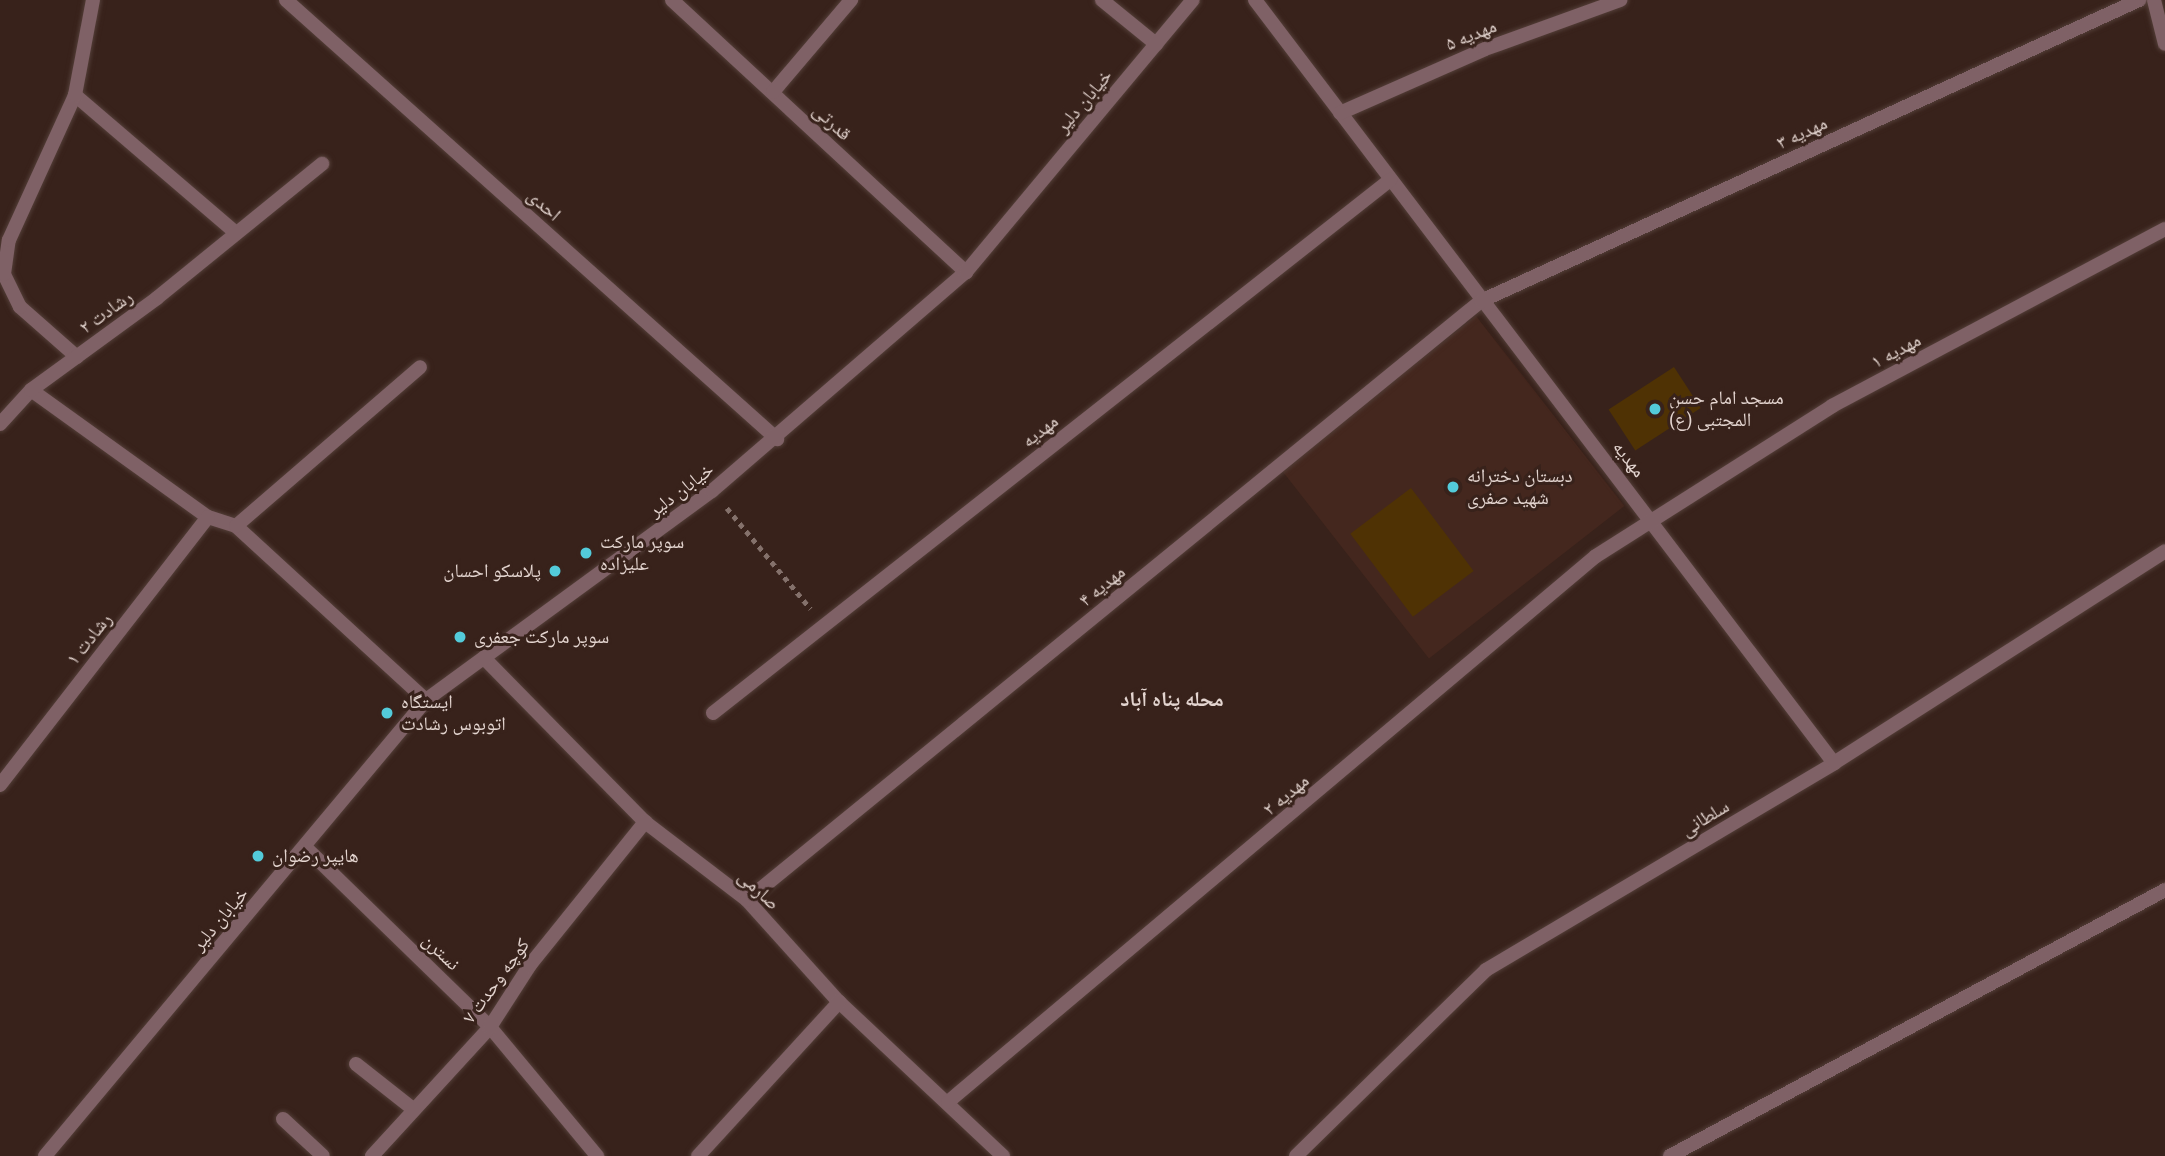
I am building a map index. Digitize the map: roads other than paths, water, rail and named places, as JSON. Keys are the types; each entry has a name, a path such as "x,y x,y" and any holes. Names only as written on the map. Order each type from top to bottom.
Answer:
{"street":[{"path":"77,357 20,307 4,274 9,240 75,94 93,0"},
{"name":"احدی","path":"286,0 777,439"},
{"name":"قدرتی","path":"672,0 966,272"},
{"path":"773,92 851,0"},
{"path":"1102,0 1156,44"},
{"name":"خیابان دلیر","path":"45,1156 426,700 712,491 777,439 966,272 1193,0"},
{"name":"مهدیه","path":"1255,0 1481,301 1651,518 1835,763"},
{"name":"مهدیه ۵","path":"1340,113 1485,49 1620,0"},
{"name":"مهدیه ۳","path":"1481,301 2139,0"},
{"path":"2154,0 2165,44"},
{"path":"75,94 236,233"},
{"name":"رشادت ۲","path":"0,424 32,390 322,164"},
{"name":"مهدیه","path":"713,713 1390,180"},
{"name":"مهدیه ۱","path":"1651,518 1832,406 2165,229"},
{"name":"مهدیه ۴","path":"747,900 1481,301"},
{"path":"236,526 420,367"},
{"path":"32,390 208,517 236,526 426,700"},
{"name":"رشادت ۱","path":"0,785 208,517"},
{"name":"مهدیه ۲","path":"947,1102 1596,556 1651,518"},
{"name":"سلطانی","path":"1296,1156 1486,970 1835,763 2164,552"},
{"name":"صارمی","path":"484,658 645,822 747,900 839,1002 1003,1156"},
{"name":"کوچه وحدت ۷","path":"372,1156 412,1108 490,1027 530,965 645,822"},
{"name":"نسترن","path":"305,847 490,1027 597,1156"},
{"path":"1670,1156 2165,890"},
{"path":"698,1156 839,1002"},
{"path":"356,1064 412,1108"},
{"path":"283,1119 323,1156"}],"place":[{"name":"مسجد امام حسن المجتبی (ع)","path":"1655,409"},
{"name":"دبستان دخترانه شهید صفری","path":"1453,487"},
{"name":"سوپر مارکت علیزاده","path":"586,553"},
{"name":"پلاسکو احسان","path":"555,571"},
{"name":"سوپر مارکت جعفری","path":"460,637"},
{"name":"ایستگاه اتوبوس رشادت","path":"387,713"},
{"name":"هایپر رضوان","path":"258,856"}],"district":[{"name":"محله پناه آباد","path":"1172,699"}]}
